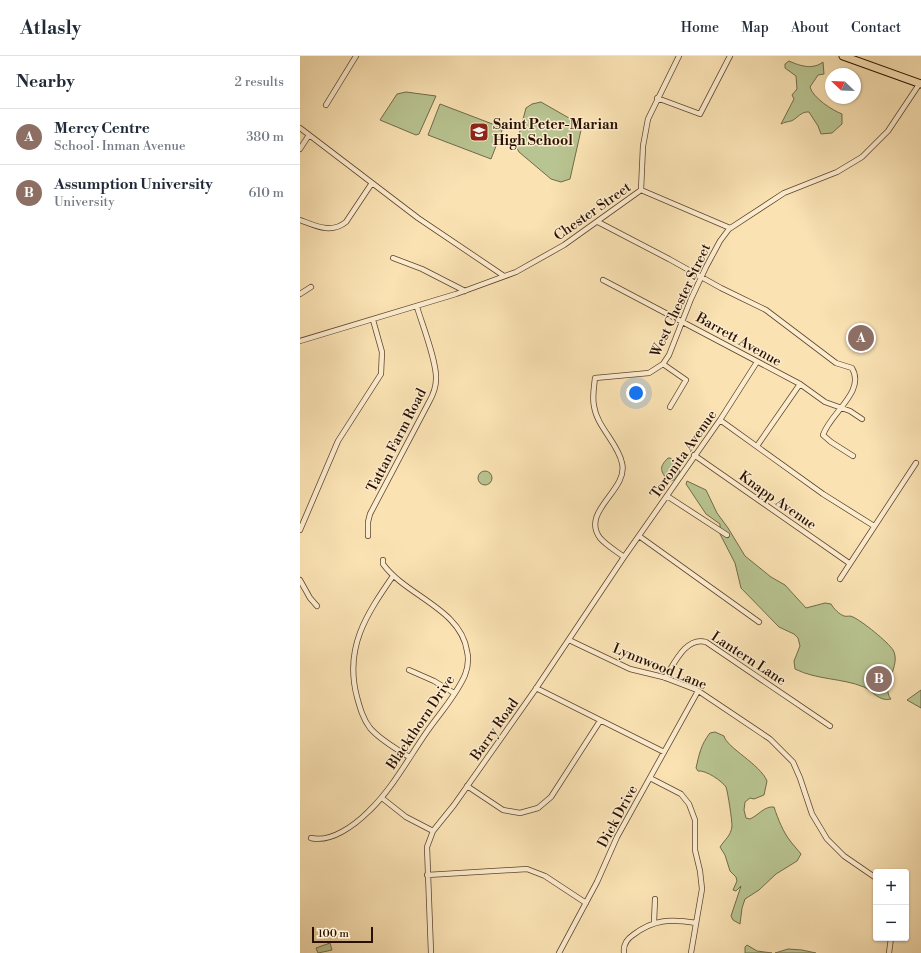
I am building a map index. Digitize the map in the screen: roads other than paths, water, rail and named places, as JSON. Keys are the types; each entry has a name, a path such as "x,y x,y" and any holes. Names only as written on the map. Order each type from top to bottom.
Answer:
{"main road":[{"path":"843,56 920,83"}],"street":[{"path":"326,105 356,56"},
{"path":"641,190 644,137 648,119 679,56"},
{"path":"657,98 700,114 730,56"},
{"path":"730,228 784,194 843,169 862,157 888,131 920,83"},
{"path":"300,128 372,183 504,276"},
{"path":"300,149 309,135"},
{"path":"300,220 320,228 333,228 340,226 346,222 372,183"},
{"name":"Chester Street","path":"300,341 417,307 504,276 540,259 598,222 641,190 730,228"},
{"path":"598,222 721,288 766,310 836,363 852,368 856,377 856,384 823,435 853,456"},
{"name":"West Chester Street","path":"624,557 604,542 597,532 596,518 619,482 623,470 621,459 595,410 593,399 595,378 649,373 663,364 669,355 701,276 717,245 730,228"},
{"path":"392,258 422,269 465,291"},
{"name":"Barrett Avenue","path":"603,280 682,320 800,384 825,402 850,412 862,419"},
{"path":"300,294 311,287"},
{"name":"Tattan Farm Road","path":"368,536 368,522 370,514 429,402 436,385 434,363 417,307"},
{"path":"300,530 336,446 381,374 382,352 373,320"},
{"name":"Toronita Avenue","path":"624,557 694,455 720,420 758,362"},
{"path":"663,364 686,380 670,407"},
{"path":"757,446 800,384"},
{"path":"720,420 823,494 874,526"},
{"name":"Knapp Avenue","path":"694,455 850,563"},
{"path":"840,579 916,463"},
{"path":"667,496 727,535"},
{"path":"639,536 759,622"},
{"name":"Barry Road","path":"431,953 427,847 434,831 536,688 624,557"},
{"name":"Blackthorn Drive","path":"311,838 324,839 343,830 358,821 382,798 454,693 462,680 467,666 468,652 461,630 452,620 393,576 383,564 383,560"},
{"path":"393,576 360,631 353,654 353,675 360,709 365,721 377,735 410,758"},
{"path":"300,580 310,598 317,606"},
{"name":"Lynnwood Lane","path":"569,640 630,669 665,678 698,691 764,734 782,750 797,769 812,814 827,839 844,856 873,876"},
{"name":"Lantern Lane","path":"665,678 689,644 699,640 706,642 735,659 830,726"},
{"path":"409,670 430,678 454,693"},
{"path":"536,688 664,752"},
{"name":"Dick Drive","path":"559,953 600,876 611,849 698,691"},
{"path":"467,786 503,810 520,813 538,808 551,797 600,721"},
{"path":"650,778 681,794 689,804 695,820 695,850 702,885 691,953"},
{"path":"382,798 406,817 434,831"},
{"path":"427,875 527,870 545,876 586,903"},
{"path":"654,922 655,899"},
{"path":"624,953 625,944 630,937 654,922 674,921 696,923"},
{"path":"889,953 891,941"}],"place":[{"name":"Saint Peter-Marian High School","path":"479,132"},
{"name":"Mercy Centre","path":"861,338"},
{"name":"Assumption University","path":"879,679"}]}
